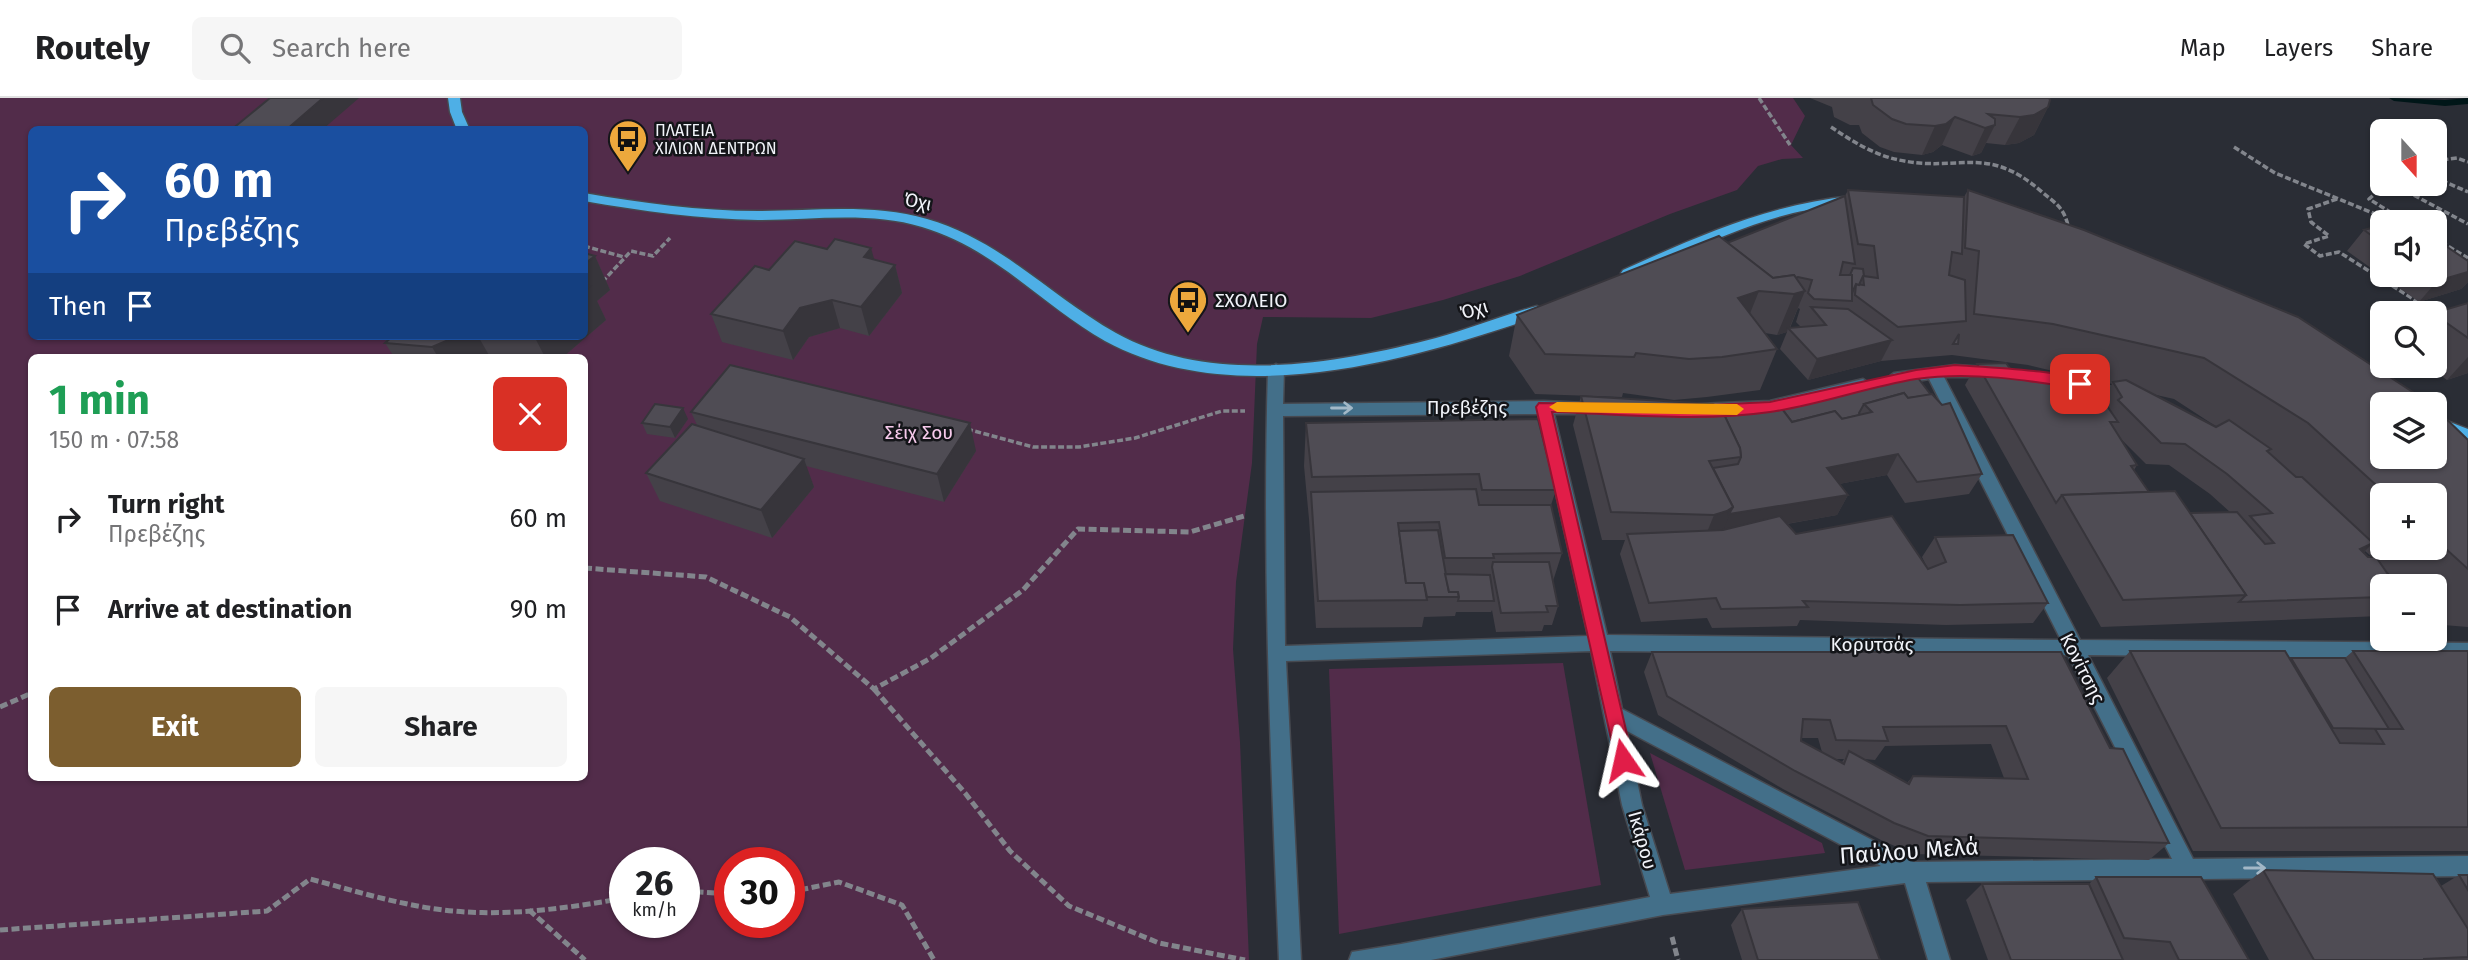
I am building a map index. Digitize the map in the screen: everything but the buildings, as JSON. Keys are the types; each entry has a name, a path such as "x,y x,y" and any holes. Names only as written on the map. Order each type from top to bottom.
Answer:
{"main road":[{"path":"454,98 456,113 462,126"},
{"name":"Όχι","path":"588,198 711,214 879,217 925,223 953,233 985,250 1105,334 1132,349 1198,366 1276,369 1366,358 1486,328 1554,304"},
{"path":"1608,281 1748,221 1814,203 1868,200"},
{"path":"2447,427 2468,436"}],"street":[{"path":"1276,369 1273,514 1276,654 1290,960"},
{"path":"1680,410 1770,407 1955,370 2016,374"},
{"name":"Κονίτσης","path":"1934,373 2199,891"},
{"path":"2053,379 2145,402"},
{"name":"Ικάρου","path":"1544,407 1615,715 1632,804 1663,905"},
{"name":"Πρεβέζης","path":"1274,410 1612,408"},
{"name":"Κορυτσάς","path":"1276,654 1599,643 2370,645"},
{"name":"Κορυτσάς","path":"2447,648 2468,651"},
{"path":"1615,715 1912,872 1939,960"},
{"name":"Παύλου Μελά","path":"1360,960 1663,905 1912,872 2468,866"}],"path":[{"path":"1759,98 1790,145"},
{"path":"1832,127 1880,156 1911,163 1972,161 2002,166 2021,177 2066,213 2071,241"},
{"path":"2234,147 2275,173 2370,212"},
{"path":"2447,159 2456,158 2468,162"},
{"path":"2447,183 2468,192"},
{"path":"2384,210 2369,199 2380,189 2406,191 2442,210"},
{"path":"2337,199 2308,209 2306,215 2312,225 2329,236 2304,244 2320,256 2339,252 2416,301"},
{"path":"2447,213 2468,224"},
{"path":"2447,244 2468,258"},
{"path":"588,247 624,257"},
{"path":"595,276 605,279 631,251 653,256"},
{"path":"965,428 1033,447 1079,447 1135,438 1222,411 1274,410"},
{"path":"874,689 931,658 1023,590 1078,529 1190,532 1244,516 1273,514"},
{"path":"588,568 706,577 790,617 874,689 965,793 1010,851 1069,906 1159,943 1245,960"},
{"path":"0,707 28,695"},
{"path":"0,930 267,911 310,879 400,902 458,911 551,911 609,901"},
{"path":"805,889 839,883 902,905 934,960"},
{"path":"528,911 585,960"}],"green space":[{"name":"Σέιχ Σου","path":"0,98 1793,98 1805,116 1791,145 1803,158 1782,159 1758,166 1737,190 1670,214 1520,276 1443,300 1371,318 1263,317 1257,344 1252,463 1236,582 1233,649 1240,742 1249,960 0,960"},
{"path":"1563,663 1601,885 1339,934 1329,669"},
{"path":"1650,753 1822,843 1825,853 1685,870"}],"waterway":[{"path":"2394,98 2445,103 2468,101"}],"slow traffic":[{"path":"1557,407 1737,409"}],"place":[{"name":"ΠΛΑΤΕΙΑ ΧΙΛΙΩΝ ΔΕΝΤΡΩΝ","path":"628,173"},
{"name":"ΣΧΟΛΕΙΟ","path":"1188,334"}],"route":[{"path":"1623,760 1599,643 1544,407 1708,410 1770,407 1916,374 1955,370 2029,375 2080,384"}]}
